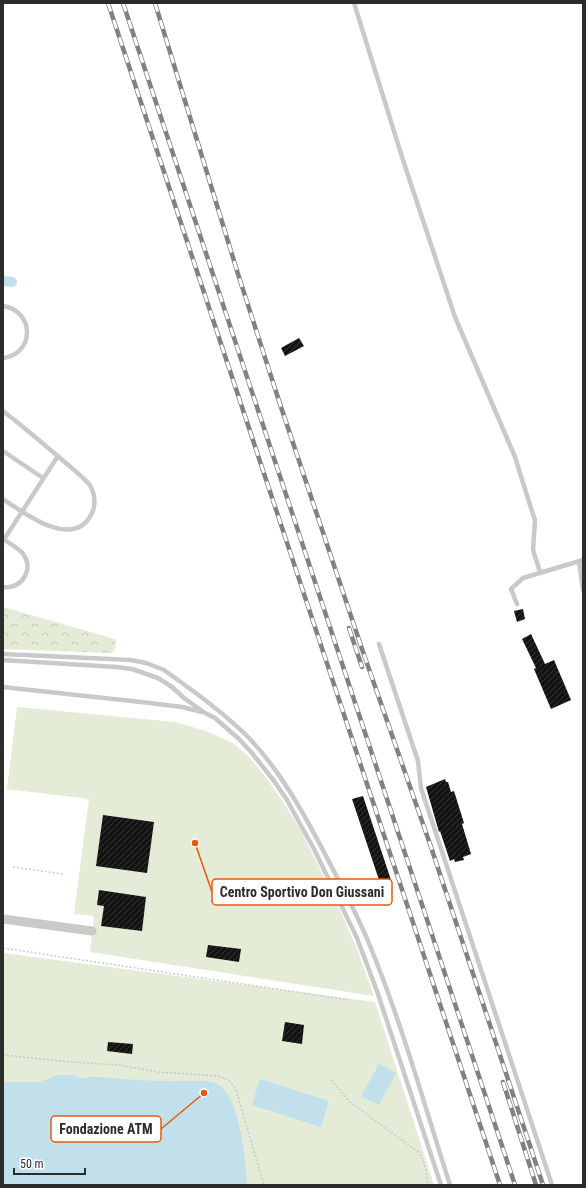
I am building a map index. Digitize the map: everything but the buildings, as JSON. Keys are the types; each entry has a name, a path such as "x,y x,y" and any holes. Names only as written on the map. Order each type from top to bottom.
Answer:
{"street":[{"path":"3,919 92,931"}],"lane":[{"path":"354,3 455,317 512,451 535,520 533,550 540,572"},
{"path":"3,306 16,311 22,316 27,328 26,341 18,352 12,356 3,358"},
{"path":"3,411 40,440 89,485 94,493 95,503 93,512 88,521 80,527 71,530 62,530 52,527 22,512 3,499"},
{"path":"3,451 43,478"},
{"path":"3,587 19,584 24,579 28,567 24,554 3,540 58,456"},
{"path":"517,604 511,590 523,578 581,561 583,590"},
{"path":"380,644 418,761 420,788 552,1185"},
{"path":"3,654 131,660 155,666 164,670 220,712 245,735 275,770 292,794 317,839 367,939 389,996 450,1185"},
{"path":"3,660 116,667 132,669 158,678 172,687 184,698 215,718 239,739 252,753 274,781 299,819 356,938 372,977 441,1185"},
{"path":"3,687 150,703 182,707 205,712"}],"path":[{"path":"13,867 63,874"},
{"path":"3,948 349,1000"},
{"path":"3,1055 119,1065 158,1072 219,1076 230,1081 236,1090 264,1185"},
{"path":"331,1080 350,1102 418,1152 424,1160 427,1170 427,1185"}],"green space":[{"path":"3,607 115,639 116,647 112,653 3,649"},
{"path":"17,707 175,722 206,731 233,743 250,758 264,775 300,829 337,903 357,949 374,996 90,952 94,916 74,914 89,799 7,789"},
{"path":"3,953 375,1002 434,1185 3,1185"}],"water":[{"path":"379,1064 396,1073 379,1105 361,1096"},
{"path":"58,1075 73,1075 83,1079 98,1077 153,1081 203,1081 219,1085 226,1092 232,1102 237,1116 243,1146 247,1185 3,1185 3,1082 39,1082"},
{"path":"260,1079 329,1101 321,1127 252,1105"}],"waterway":[{"path":"3,281 12,282"}],"railway":[{"path":"108,3 500,1185"},
{"path":"123,3 515,1185"},
{"path":"155,3 238,274 280,404 362,649 430,844 543,1185"},
{"path":"349,628 362,667"},
{"path":"503,1082 536,1185"}],"place":[{"name":"Centro Sportivo Don Giussani","path":"195,843"},
{"name":"Fondazione ATM","path":"204,1093"}]}
